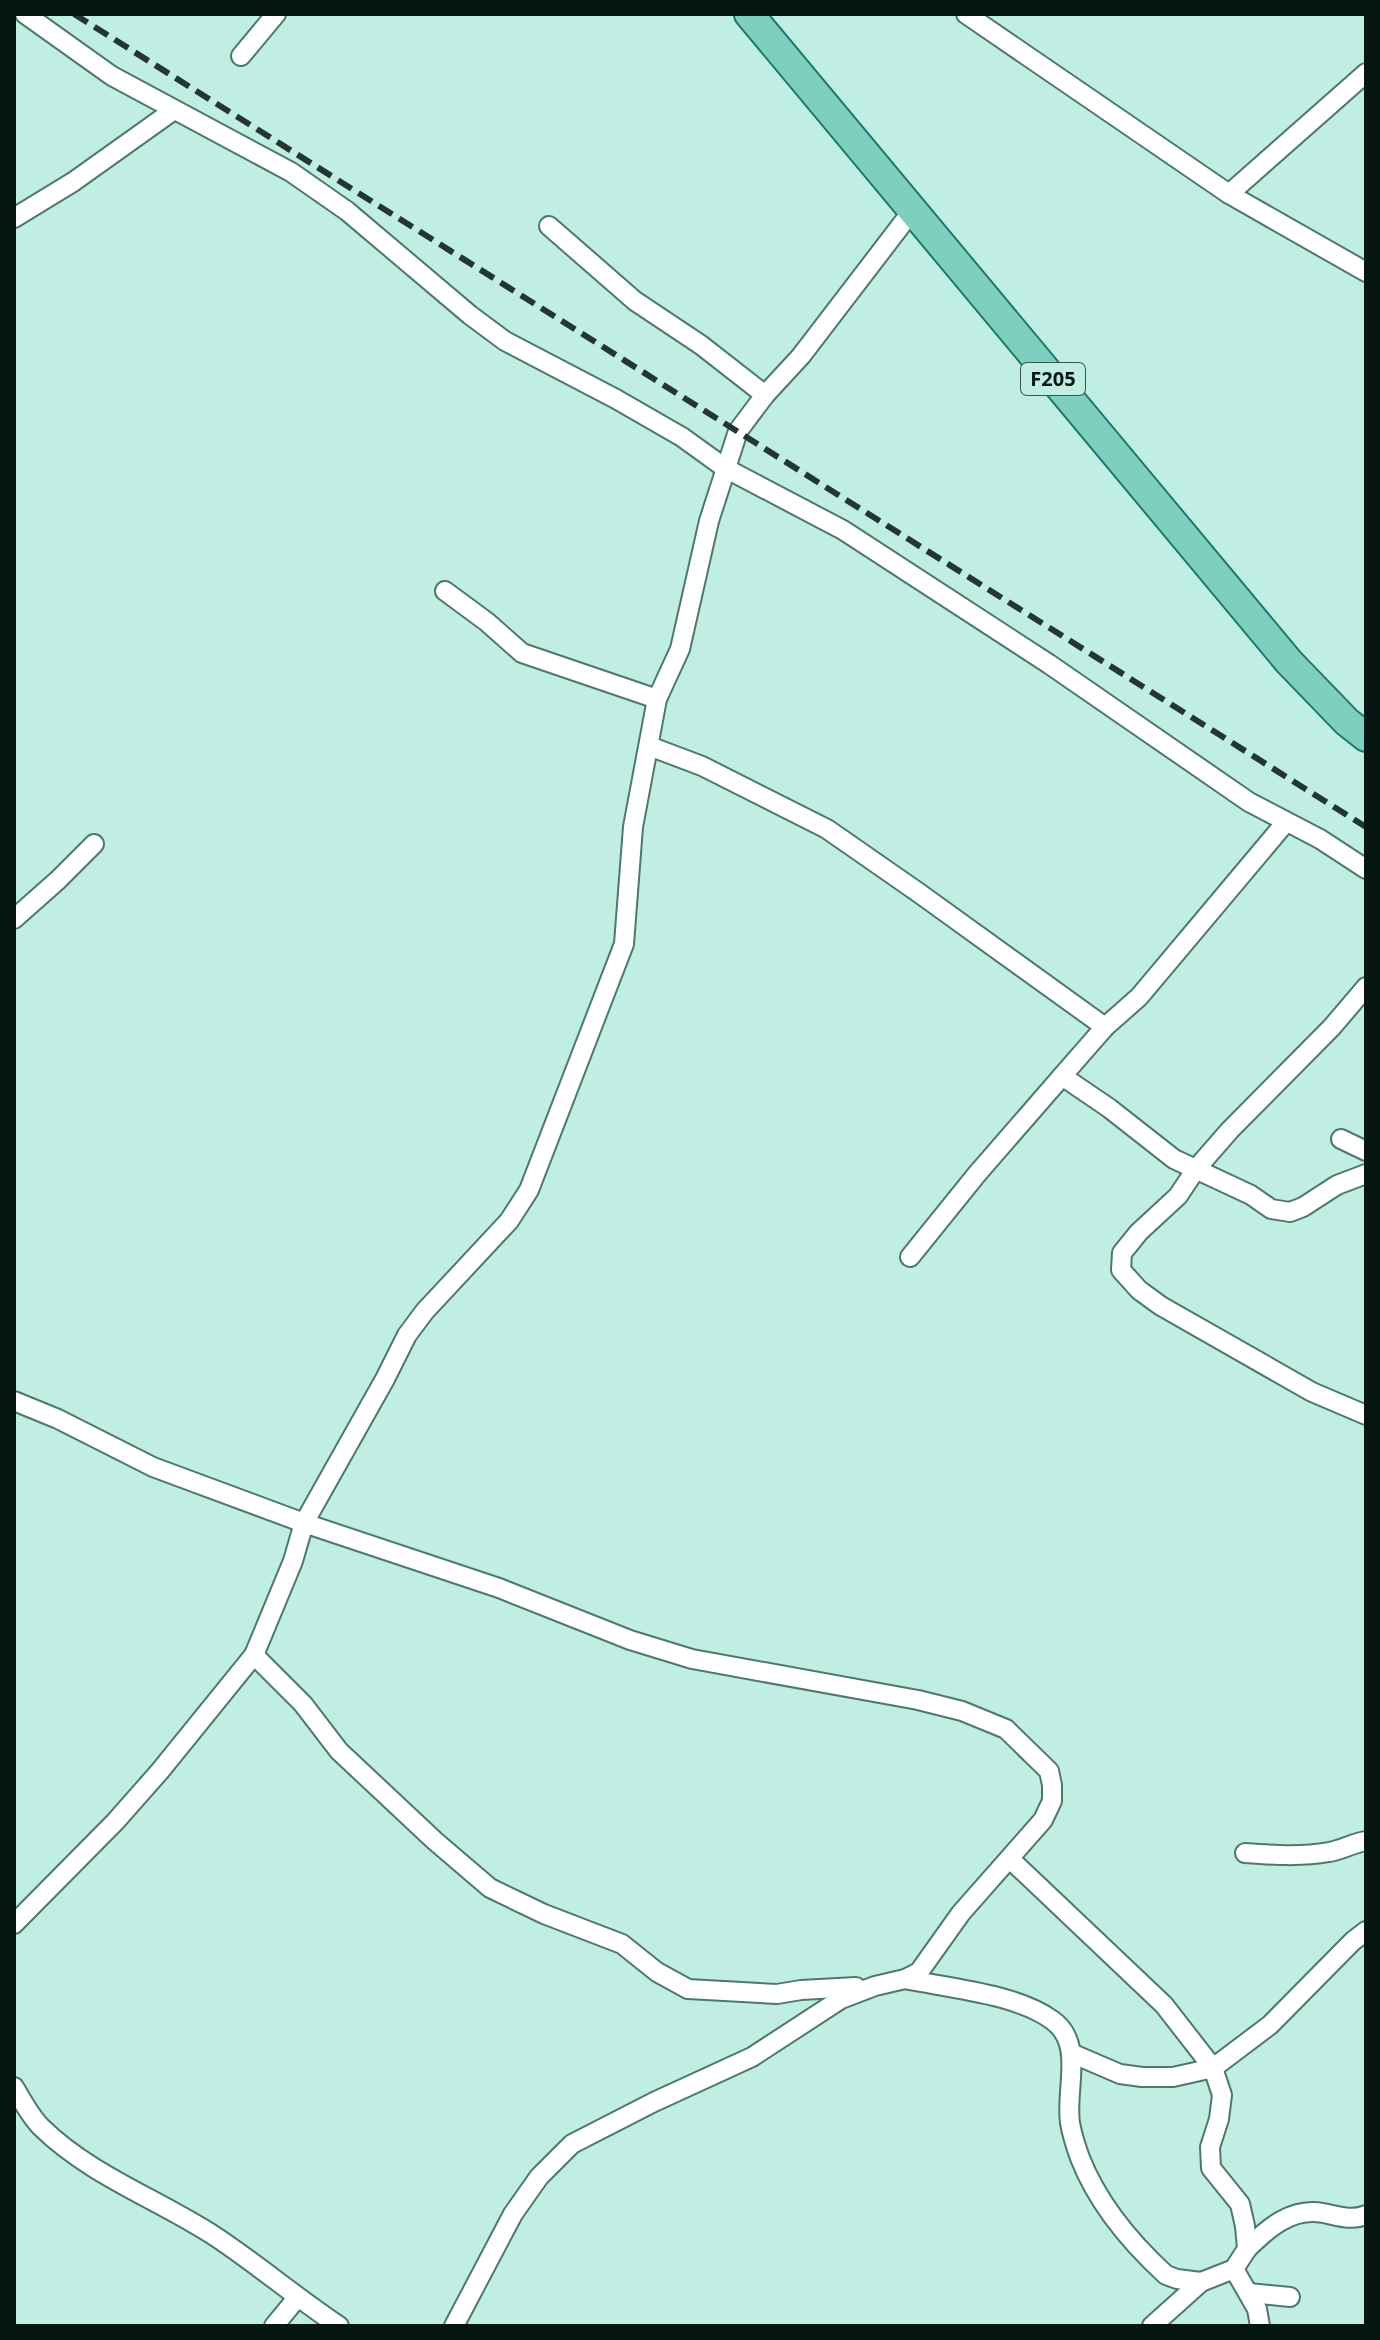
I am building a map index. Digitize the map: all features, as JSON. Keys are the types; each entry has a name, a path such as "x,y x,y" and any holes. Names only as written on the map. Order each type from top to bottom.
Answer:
{"main road":[{"name":"F205","path":"749,14 1289,662 1347,722 1366,737"}],"street":[{"path":"25,14 112,76 291,172 336,203 505,341 616,399 682,437 725,468 843,530 1049,664 1249,802 1320,839 1366,869"},
{"path":"241,56 276,14"},
{"path":"966,14 1229,194 1366,272"},
{"path":"1229,194 1366,73"},
{"path":"14,218 73,182 174,110"},
{"path":"14,1924 115,1822 254,1655 293,1561 304,1523 407,1335 425,1311 509,1221 529,1190 624,944 633,827 657,699 680,649 709,521 738,431 765,395 801,356 912,211"},
{"path":"549,226 635,301 701,345 765,395"},
{"path":"445,591 522,653 657,699"},
{"path":"649,746 702,766 827,829 1105,1027"},
{"path":"910,1257 977,1174 1105,1027 1139,997 1286,822"},
{"path":"14,919 94,844"},
{"path":"1366,987 1332,1027 1230,1130 1196,1169 1178,1196 1139,1232 1122,1253 1121,1270 1139,1290 1161,1306 1312,1392 1366,1415"},
{"path":"1062,1076 1174,1159 1251,1195 1271,1209 1290,1212 1337,1185 1366,1174"},
{"path":"1341,1139 1366,1151"},
{"path":"14,1401 58,1419 153,1467 304,1523 499,1588 630,1640 692,1659 918,1700 962,1711 1006,1729 1049,1771 1052,1801 1043,1820 961,1913 919,1972 841,1999 752,2057 572,2144 539,2177 513,2214 454,2326"},
{"path":"254,1655 303,1704 339,1751 490,1888 544,1914 622,1944 657,1972 688,1989 777,1994 875,1986"},
{"path":"1245,1853 1290,1856 1332,1852 1366,1841"},
{"path":"1010,1859 1164,2005 1213,2068 1222,2095 1219,2119 1210,2147 1211,2168 1240,2204 1247,2249"},
{"path":"1071,2053 1120,2074 1142,2077 1173,2077 1213,2068 1270,2025 1366,1931"},
{"path":"905,1979 1030,2007 1054,2021 1067,2036 1071,2053 1070,2123 1079,2156 1098,2197 1113,2219 1166,2275 1201,2282"},
{"path":"14,2087 39,2125 91,2166 216,2238 339,2326"},
{"path":"1152,2326 1201,2282 1234,2269 1247,2249 1268,2228 1309,2211 1355,2219 1366,2215"},
{"path":"1234,2269 1257,2309 1260,2326"},
{"path":"1249,2293 1290,2297"},
{"path":"274,2326 297,2298"}],"railway":[{"path":"74,14 1366,827"}]}
